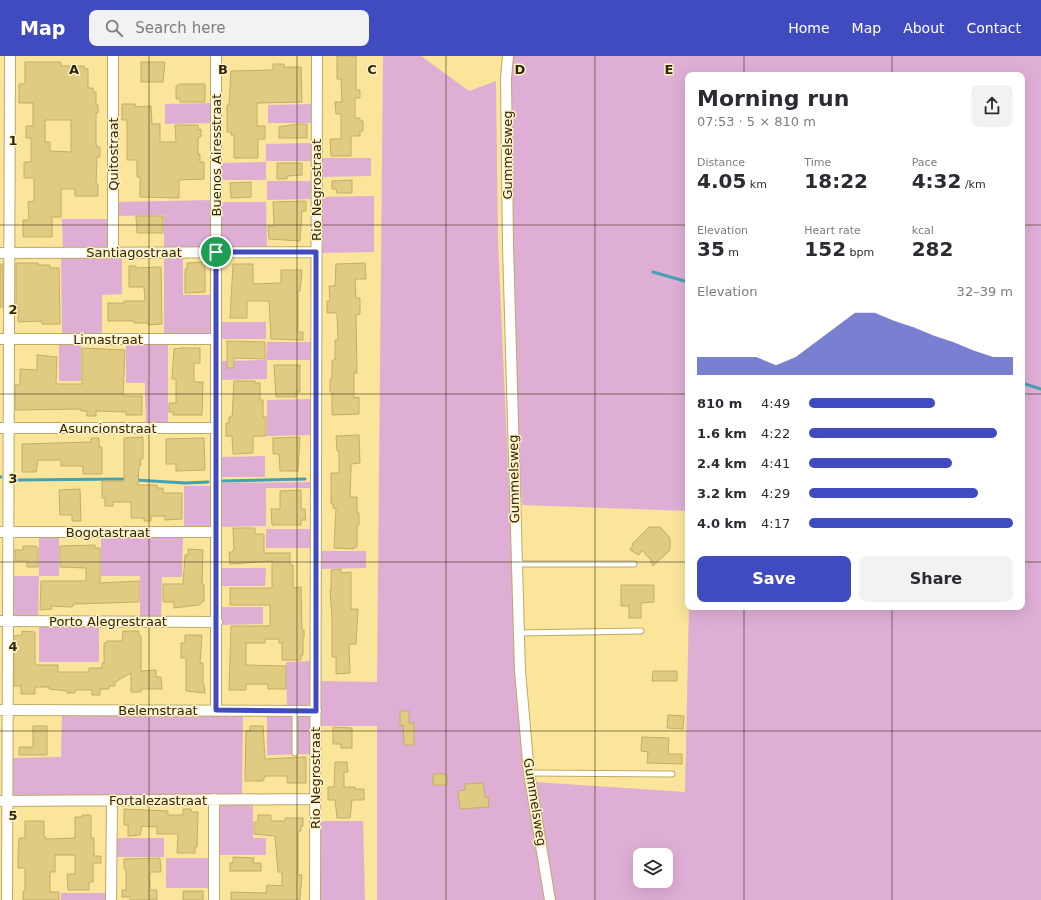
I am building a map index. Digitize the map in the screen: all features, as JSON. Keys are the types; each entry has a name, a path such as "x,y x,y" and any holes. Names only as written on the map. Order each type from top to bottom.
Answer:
{"street":[{"path":"7,900 4,801 4,532 5,339 11,253 10,56"},
{"name":"Quitostraat","path":"113,56 113,251"},
{"name":"Buenos Airesstraat","path":"216,56 216,710"},
{"name":"Rio Negrostraat","path":"315,900 317,56"},
{"name":"Gummelsweg","path":"508,56 506,78 508,245 518,633 529,773 550,900"},
{"name":"Santiagostraat","path":"0,253 113,251 316,252"},
{"name":"Limastraat","path":"5,339 216,339"},
{"name":"Asuncionstraat","path":"5,428 216,428"},
{"name":"Bogotastraat","path":"4,532 216,532"},
{"name":"Porto Alegrestraat","path":"4,621 217,622"},
{"name":"Belemstraat","path":"4,710 316,711"},
{"name":"Fortalezastraat","path":"4,801 315,799"},
{"path":"111,900 112,800"},
{"path":"214,800 214,900"}],"lane":[{"path":"516,564 634,564"},
{"path":"518,633 641,631"},
{"path":"295,711 296,753"},
{"path":"529,773 672,774"}],"shaded area":[{"path":"383,56 421,56 469,91 496,81 498,243 517,670 524,781 535,830 545,900 377,900 377,726 318,726 318,681 377,682"},
{"path":"505,56 1041,56 1041,900 553,900 535,782 685,792 689,610 1025,610 1025,72 685,72 685,511 522,505 504,242"},
{"path":"214,103 214,123 165,124 165,104"},
{"path":"312,104 313,123 268,123 268,105"},
{"path":"313,143 313,161 266,161 266,144"},
{"path":"320,158 371,158 371,176 320,177"},
{"path":"266,162 266,180 219,180 219,163"},
{"path":"267,181 313,181 313,199 267,200"},
{"path":"374,196 374,252 319,253 319,197"},
{"path":"213,200 211,246 209,248 164,249 164,215 116,216 116,202"},
{"path":"218,202 266,202 267,249 221,249"},
{"path":"62,219 108,219 108,249 63,248"},
{"path":"61,255 122,255 122,294 102,295 102,335 62,336"},
{"path":"164,255 183,255 183,295 214,295 211,333 208,335 164,337"},
{"path":"219,322 266,322 266,339 219,339"},
{"path":"59,341 81,341 81,381 59,381"},
{"path":"168,341 168,426 146,426 145,383 126,383 126,342"},
{"path":"267,342 312,342 312,360 267,360 267,379 220,380 220,361 266,360"},
{"path":"313,399 313,435 267,436 267,400"},
{"path":"265,456 265,477 219,477 219,457"},
{"path":"311,482 311,488 266,488 266,526 220,527 220,483"},
{"path":"184,486 213,486 213,523 208,528 184,530"},
{"path":"266,529 311,529 311,548 266,548"},
{"path":"39,535 59,535 59,576 39,576"},
{"path":"101,535 183,535 182,577 162,577 161,619 140,619 140,576 101,576"},
{"path":"318,551 366,551 366,568 318,569"},
{"path":"219,568 266,568 265,586 219,586"},
{"path":"11,576 39,576 38,618 11,618"},
{"path":"219,607 263,607 263,624 219,625"},
{"path":"99,623 99,662 39,662 39,624"},
{"path":"311,661 310,703 304,707 287,706 286,662"},
{"path":"243,713 242,796 17,798 11,790 11,758 61,757 62,714"},
{"path":"267,715 309,716 311,720 311,754 267,755"},
{"path":"253,803 253,838 266,838 266,855 217,855 218,804"},
{"path":"318,821 363,821 365,900 318,900"},
{"path":"115,838 164,838 164,857 115,857"},
{"path":"166,858 211,858 211,888 166,888"},
{"path":"61,893 108,893 108,900 61,900"}],"building":[{"path":"337,56 356,56 356,90 360,90 360,98 355,98 355,118 360,118 360,121 363,121 363,131 360,131 360,136 351,136 351,156 331,156 330,139 341,139 341,114 336,114 335,102 342,102 341,79 337,79"},
{"path":"25,62 61,62 61,66 84,66 85,69 88,69 88,88 93,88 93,92 96,92 96,105 98,105 98,113 96,113 96,143 97,147 100,147 100,157 97,157 96,184 98,184 98,196 75,196 75,189 61,189 61,217 52,217 52,237 23,237 23,220 29,220 28,202 34,201 34,178 24,178 24,162 31,162 31,138 26,138 26,126 33,126 33,103 19,103 19,84 25,84","holes":["45,120 71,120 71,152 50,151 50,142 45,142"]},
{"path":"141,62 165,62 163,82 141,82"},
{"path":"273,64 284,64 284,67 301,67 302,102 257,103 257,126 265,126 265,139 258,139 258,158 234,158 234,135 231,135 231,132 227,132 227,105 229,105 231,71 273,70"},
{"path":"180,84 205,84 205,102 180,102 180,99 176,99 176,86"},
{"path":"122,104 135,104 135,107 151,106 152,124 160,124 160,142 176,142 175,125 198,125 198,130 201,129 201,137 199,137 198,140 198,154 200,154 200,162 204,162 204,179 179,180 179,198 140,197 140,177 137,177 137,160 127,160 127,120 122,120"},
{"path":"307,124 307,138 279,138 279,127"},
{"path":"277,163 302,163 302,175 287,176 287,179 277,179"},
{"path":"352,180 352,193 337,193 336,189 332,189 332,181"},
{"path":"251,182 251,197 231,198 230,183"},
{"path":"306,201 306,211 302,211 300,241 269,239 268,226 274,226 273,202"},
{"path":"136,216 163,216 163,233 137,233"},
{"path":"205,262 205,292 185,293 185,269 187,269 187,263"},
{"path":"16,263 38,263 38,265 50,265 50,268 59,268 60,324 42,324 42,321 18,322 18,307 16,307"},
{"path":"365,263 366,279 355,279 356,298 360,298 360,314 356,315 357,373 354,373 354,398 359,397 359,414 332,415 332,392 330,392 330,379 332,379 332,360 335,360 335,340 338,340 337,315 336,313 327,313 327,301 330,301 329,286 335,286 336,264"},
{"path":"0,264 3,264 3,307 0,307"},
{"path":"233,264 253,264 253,284 281,283 281,270 302,270 300,291 298,291 298,332 303,332 303,340 271,339 269,301 247,301 247,318 230,318"},
{"path":"129,266 136,266 136,268 161,267 162,324 148,325 148,323 134,323 134,321 108,321 108,303 145,301 144,287 129,287"},
{"path":"227,341 265,342 265,359 234,358 234,368 227,368"},
{"path":"82,348 125,350 123,396 142,396 142,415 126,415 126,412 96,411 96,416 87,416 87,411 81,411 81,409 15,410 15,385 20,385 20,369 37,370 37,355 57,357 56,382 58,384 82,384"},
{"path":"200,348 200,363 194,363 194,382 203,382 202,415 173,415 173,412 169,412 169,403 176,403 176,379 172,379 174,349"},
{"path":"274,365 300,365 300,392 296,392 296,397 276,397"},
{"path":"234,381 255,381 255,383 260,383 260,400 263,400 263,417 266,417 266,436 253,436 253,453 233,454 232,436 226,436 226,423 229,423 229,417 232,417"},
{"path":"359,435 360,463 351,464 350,497 357,497 359,525 357,525 357,547 354,547 354,549 334,548 336,508 333,508 333,504 331,504 331,473 339,473 339,451 337,451 336,436"},
{"path":"143,437 143,459 140,459 141,465 139,465 138,485 157,485 157,488 163,488 163,493 182,493 182,519 165,520 165,516 151,516 151,521 144,521 144,518 131,518 131,502 113,502 113,506 105,506 105,498 102,498 102,481 124,481 124,438"},
{"path":"300,437 298,471 280,471 279,454 273,454 273,438"},
{"path":"91,438 99,438 99,447 102,447 102,474 83,474 83,466 61,466 61,460 38,460 36,472 22,472 22,444 91,442"},
{"path":"204,438 205,470 176,471 176,464 166,464 166,439"},
{"path":"80,489 81,521 72,521 72,515 60,515 59,490"},
{"path":"301,490 301,509 305,509 306,520 301,520 301,525 272,525 271,509 280,509 280,491"},
{"path":"649,527 660,527 670,538 670,550 653,566 650,559 642,550 639,555 630,550 633,545 632,544"},
{"path":"233,528 255,528 255,534 264,534 264,553 290,553 290,565 293,565 293,588 301,587 302,630 304,630 304,638 303,655 301,655 301,660 282,660 282,643 279,643 279,639 265,639 265,643 246,643 246,665 286,666 286,689 268,689 268,684 246,684 246,690 229,690 231,626 270,626 270,605 230,605 230,588 272,588 272,561 230,564 229,552 232,552 234,549"},
{"path":"95,545 95,548 100,548 100,583 139,581 139,602 74,604 72,607 51,606 52,609 40,610 41,581 86,581 86,568 60,567 60,546"},
{"path":"23,546 36,546 38,548 38,567 27,567 27,561 15,561 15,550 23,550"},
{"path":"188,549 203,550 202,584 204,584 204,601 199,605 174,608 174,602 163,602 163,584 183,584 185,555 188,555"},
{"path":"341,569 341,573 351,572 351,609 358,609 356,644 349,644 350,673 336,674 336,657 332,657 330,590 331,570"},
{"path":"621,585 654,585 654,602 641,603 641,618 629,618 629,606 621,606"},
{"path":"22,631 35,632 35,663 37,665 58,665 58,672 89,672 89,668 102,668 102,663 104,663 104,643 107,643 107,641 122,641 123,631 139,631 139,636 141,636 141,671 156,670 156,677 161,677 162,689 141,689 141,692 131,692 131,673 115,682 115,686 109,686 109,689 100,689 100,695 92,695 92,690 75,690 75,693 67,693 67,691 49,689 49,687 35,687 35,694 21,694 21,686 14,686 14,636 22,635"},
{"path":"185,635 202,635 200,663 203,663 203,685 205,693 186,691 186,658 181,658 181,643 185,643"},
{"path":"653,671 677,671 677,681 652,681"},
{"path":"400,711 409,711 409,723 414,723 414,745 404,745 403,725 400,726"},
{"path":"668,715 684,716 683,729 667,728"},
{"path":"33,726 47,726 47,755 19,755 19,747 33,747"},
{"path":"250,726 263,726 265,759 306,757 306,783 287,783 287,776 265,776 263,781 245,781 246,731 250,731"},
{"path":"333,727 352,728 352,748 341,748 341,744 333,744"},
{"path":"642,737 669,738 668,754 682,754 682,764 647,763 648,752 641,751"},
{"path":"335,762 347,762 348,772 344,772 344,787 364,789 364,800 352,800 350,818 337,818 335,800 328,800 328,787 334,787"},
{"path":"433,774 447,774 447,785 433,785"},
{"path":"483,783 485,797 488,797 489,807 460,809 458,791 465,790 465,784"},
{"path":"124,809 168,811 168,815 183,815 183,809 191,809 192,812 198,812 197,847 195,847 195,853 177,853 178,834 157,834 157,827 142,826 140,835 128,836 128,825 124,825"},
{"path":"82,815 91,815 91,838 94,838 94,856 101,856 101,863 93,863 93,882 89,882 89,890 68,890 67,874 75,874 75,855 55,855 55,872 50,872 50,892 59,892 59,900 23,900 23,891 25,891 25,868 18,868 18,856 19,838 25,838 25,821 44,821 44,837 46,837 46,839 75,838 75,817 83,817"},
{"path":"258,815 271,815 271,821 285,821 285,818 303,818 303,826 301,826 301,831 298,831 298,875 302,875 300,900 231,900 231,892 266,893 267,885 282,886 282,872 278,872 275,836 254,834 254,822 258,822"},
{"path":"233,857 254,858 253,863 261,863 261,871 230,871 230,863 233,863"},
{"path":"160,858 161,872 150,872 150,890 157,890 157,900 130,900 130,897 122,897 122,890 126,890 126,869 124,869 124,859"},
{"path":"183,891 203,891 203,900 183,900"}],"waterway":[{"path":"653,272 685,281"},
{"path":"1025,384 1041,389"},
{"path":"15,480 128,479"},
{"path":"222,481 305,479"},
{"path":"136,480 185,483 208,482"}],"route":[{"path":"216,252 316,252 316,711 216,710 216,252"}]}
